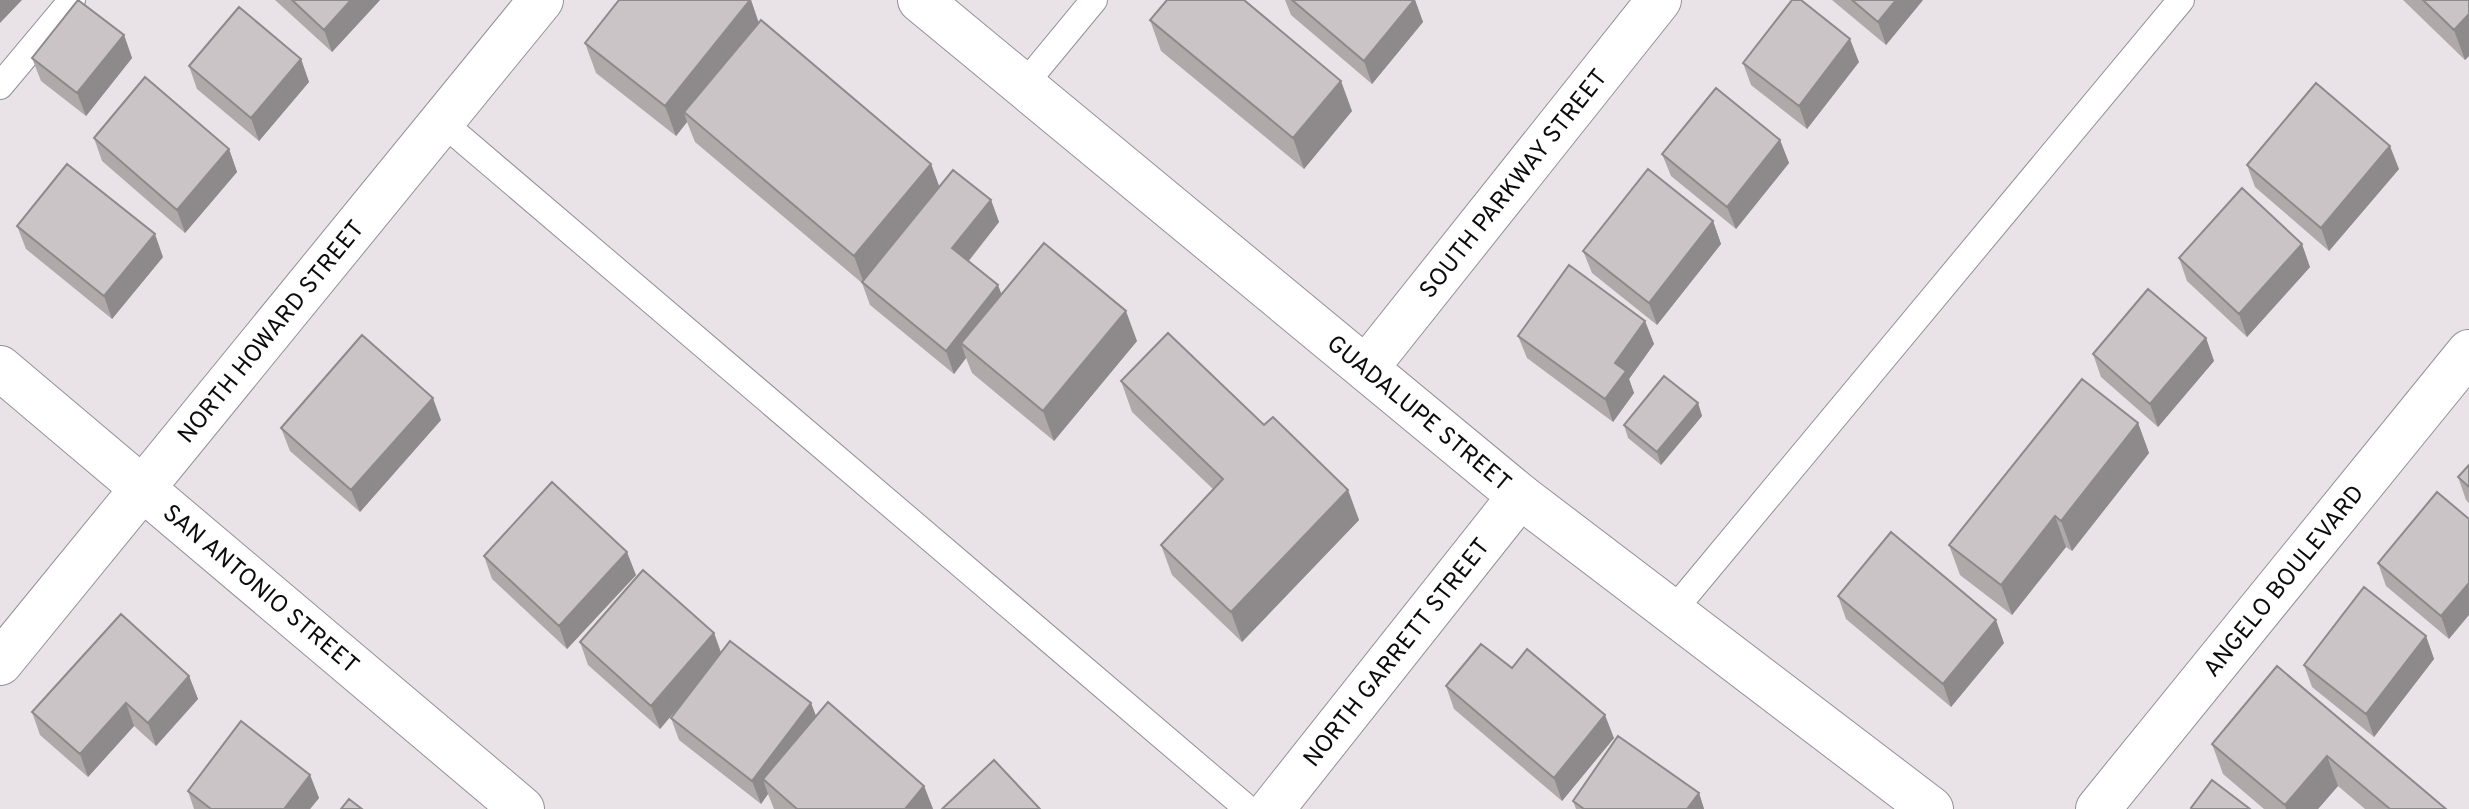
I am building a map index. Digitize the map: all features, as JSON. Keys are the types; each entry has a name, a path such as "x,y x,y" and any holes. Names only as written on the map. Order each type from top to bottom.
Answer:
{"street":[{"name":"NORTH HOWARD STREET","path":"0,663 541,0"},
{"name":"GUADALUPE STREET","path":"920,0 1520,496 1931,809"},
{"name":"SOUTH PARKWAY STREET","path":"1366,368 1659,0"},
{"name":"ANGELO BOULEVARD","path":"2098,809 2469,352"},
{"name":"SAN ANTONIO STREET","path":"0,368 522,809"},
{"name":"NORTH GARRETT STREET","path":"1272,809 1520,496"}],"lane":[{"path":"0,86 72,0"},
{"path":"1023,86 1094,0"},
{"path":"1672,612 2181,0"},
{"path":"442,122 1248,809"}],"building":[{"path":"78,0 124,35 77,93 32,58"},
{"path":"292,0 351,0 324,30"},
{"path":"619,0 750,0 665,106 585,43"},
{"path":"1167,0 1244,0 1341,81 1293,138 1150,20"},
{"path":"1292,0 1414,0 1364,61"},
{"path":"1792,0 1801,0 1850,39 1799,106 1743,63"},
{"path":"1852,0 1896,0 1878,22"},
{"path":"2423,0 2469,0 2469,14 2454,30"},
{"path":"239,7 301,59 251,118 189,66"},
{"path":"761,20 931,164 854,256 684,112"},
{"path":"145,77 229,149 177,210 94,138"},
{"path":"2316,83 2390,146 2321,228 2247,165"},
{"path":"1716,88 1780,140 1727,207 1662,154"},
{"path":"67,164 155,234 104,296 17,226"},
{"path":"1648,169 1713,221 1649,303 1583,251"},
{"path":"953,170 991,200 952,248 998,285 946,351 862,282"},
{"path":"2242,188 2302,244 2239,314 2179,258"},
{"path":"1044,243 1126,311 1043,411 961,343"},
{"path":"1569,265 1645,321 1615,363 1626,371 1605,399 1518,336"},
{"path":"2148,289 2206,338 2150,404 2093,354"},
{"path":"1168,333 1264,425 1273,417 1348,490 1231,612 1161,545 1223,479 1121,381"},
{"path":"362,335 433,398 351,490 281,428"},
{"path":"1664,376 1698,403 1657,452 1624,425"},
{"path":"2082,379 2138,423 2061,521 2055,516 2001,585 1949,545"},
{"path":"2469,465 2469,487 2458,477"},
{"path":"552,482 627,552 559,626 484,556"},
{"path":"2437,492 2469,519 2469,583 2441,616 2378,563"},
{"path":"1891,532 1996,620 1943,684 1838,596"},
{"path":"643,570 714,633 651,706 580,642"},
{"path":"2364,587 2426,636 2366,714 2304,665"},
{"path":"121,614 189,676 148,723 126,703 80,754 32,712"},
{"path":"730,641 811,703 752,781 671,718"},
{"path":"1481,644 1512,668 1527,649 1605,715 1554,778 1446,686"},
{"path":"2277,666 2446,809 2390,809 2327,756 2285,805 2212,744"},
{"path":"828,702 924,786 905,809 797,809 763,779"},
{"path":"241,721 310,775 284,809 211,809 188,791"},
{"path":"1618,736 1699,793 1687,809 1584,809 1573,801"},
{"path":"994,760 1040,809 942,809"},
{"path":"2212,780 2250,809 2191,808"},
{"path":"349,799 362,809 341,809"}]}
